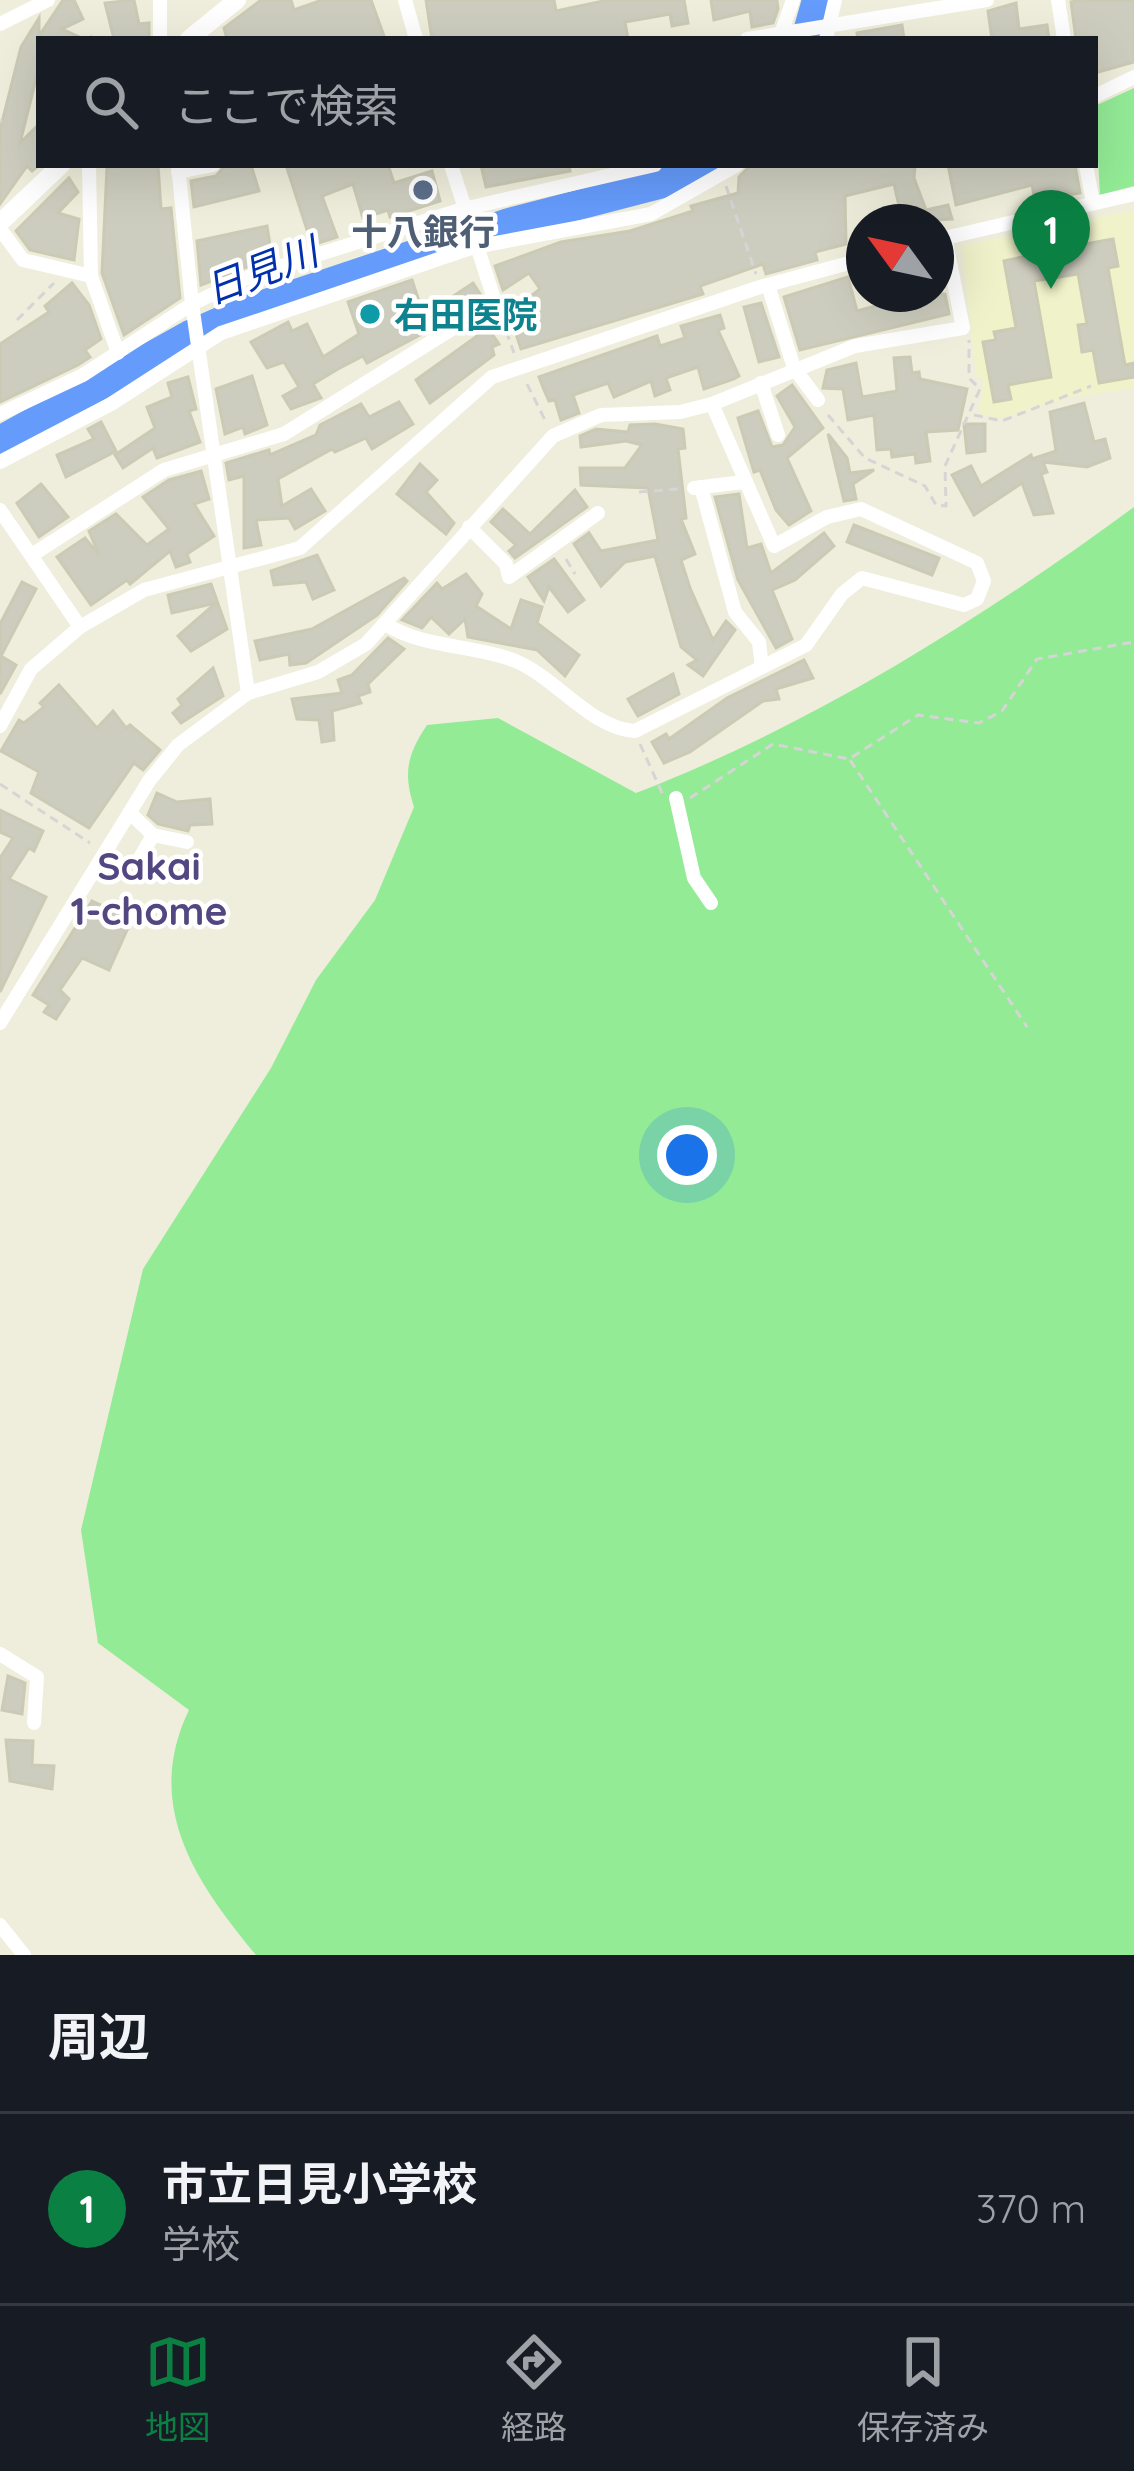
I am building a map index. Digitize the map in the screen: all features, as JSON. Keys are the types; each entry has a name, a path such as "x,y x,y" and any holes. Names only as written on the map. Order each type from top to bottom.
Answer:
{"street":[{"path":"0,24 49,0"},
{"path":"160,0 160,36"},
{"path":"193,36 237,0"},
{"path":"405,0 415,36"},
{"path":"793,0 781,36 828,32 986,0"},
{"path":"828,32 835,0"},
{"path":"1058,0 1064,36"},
{"path":"1098,95 1134,77"},
{"path":"59,168 0,226 23,260 91,277"},
{"path":"89,168 91,277 118,353"},
{"path":"178,168 192,304 248,693"},
{"path":"35,554 164,470 284,434 495,302 452,168"},
{"path":"0,414 118,353 192,304 253,275 463,209 643,168"},
{"path":"0,462 111,404 221,333 474,247 651,214 733,168"},
{"path":"1087,168 1093,203"},
{"path":"954,235 1134,194"},
{"path":"0,726 31,669 80,626 144,590 229,563 300,548 492,376 764,286 846,264"},
{"path":"764,286 794,368 818,400"},
{"path":"0,1023 130,813 178,745 248,693 344,661 386,624 553,436 601,416 680,412 712,404 855,346 963,328 954,291"},
{"path":"761,382 778,435"},
{"path":"386,624 409,638 511,659 560,686 617,730 635,731 806,645 842,594 862,578 964,605 977,599 984,581 977,562 861,509 827,517 774,546 712,404"},
{"path":"743,482 698,488 736,612 759,642 762,667"},
{"path":"0,510 35,554 80,626"},
{"path":"469,526 506,564 508,577 598,513"},
{"path":"676,798 694,878 711,903"},
{"path":"130,813 153,835 187,842"},
{"path":"137,863 153,835"},
{"path":"0,1654 37,1677 34,1723"},
{"path":"0,1925 24,1955"}],"path":[{"path":"722,177 764,286"},
{"path":"17,320 67,271"},
{"path":"495,302 518,367 553,436"},
{"path":"963,328 969,336 968,378 980,389 973,414"},
{"path":"818,400 865,458 925,485 937,505 946,506 945,466 967,416 1002,421 1091,386"},
{"path":"639,492 698,488"},
{"path":"551,547 575,574"},
{"path":"635,731 660,792 676,798 697,797 773,744 849,759 918,715 979,723 1003,711 1036,658 1134,643"},
{"path":"849,759 1027,1027"},
{"path":"0,784 106,854"}],"shaded area":[{"path":"1134,210 1134,388 1072,397 1002,418 979,414 983,379 976,375 962,246"}],"green space":[{"path":"1134,88 1134,186 1100,195 1098,159 1098,105"},
{"path":"1134,507 1134,1955 256,1955 213,1899 182,1841 171,1778 176,1745 189,1710 98,1643 81,1530 143,1269 271,1068 316,980 375,900 414,807 408,774 420,736 427,725 498,718 636,793 767,735 894,666 1017,589"}],"building":[{"path":"63,0 74,0 83,19 62,29 77,36 39,36"},
{"path":"134,0 139,24 149,23 149,36 113,36 105,3"},
{"path":"261,0 291,0 294,10 322,0 371,0 384,36 226,36 224,28"},
{"path":"426,0 554,0 556,11 608,0 684,0 688,23 672,26 670,14 625,22 627,36 432,36"},
{"path":"711,0 777,0 778,9 773,23 752,27 750,11 714,20"},
{"path":"1134,0 1134,62 1098,72 1098,36 1076,36 1071,2"},
{"path":"1016,3 1019,29 1047,25 1049,36 992,36 988,11"},
{"path":"39,18 36,79 20,143 36,127 36,168 32,171 27,166 0,204 0,130 21,47"},
{"path":"902,25 904,36 858,36"},
{"path":"107,168 158,168 161,209 171,208 180,298 124,335 102,273"},
{"path":"223,168 252,168 259,191 194,207 191,181 216,176"},
{"path":"287,168 389,168 394,183 432,171 440,201 390,217 388,210 363,218 353,184 322,196 337,237 312,245"},
{"path":"482,168 570,168 570,171 486,187"},
{"path":"748,168 915,168 924,204 899,204 894,184 845,196 846,244 815,252 817,260 766,274 763,264 700,286 703,294 521,349 509,313 540,289 529,273 503,290 495,266 561,242 630,231 738,193 739,177"},
{"path":"949,168 1076,168 1080,193 1035,200 1032,185 956,205"},
{"path":"69,178 78,192 58,213 79,219 74,260 30,250 16,231"},
{"path":"267,226 272,257 201,285 197,241"},
{"path":"1049,236 1052,250 1113,239 1118,266 1108,268 1125,365 1134,363 1134,377 1099,383 1093,350 1082,352 1078,325 1087,324 1078,274 1034,281 1051,377 1008,385 1011,399 994,402 983,342 996,340 994,332 1016,328 1004,261 1036,254 1033,241"},
{"path":"846,278 846,312 949,314 800,350 784,297"},
{"path":"412,280 419,301 406,306 422,334 367,363 363,356 338,369 313,384 321,398 291,409 283,396 299,387 284,362 267,368 251,342 288,322 292,331 307,324 323,357 359,334 348,302"},
{"path":"72,283 89,305 101,339 85,350 90,357 78,365 0,402 0,344 49,312 45,306"},
{"path":"473,283 482,297 454,314 446,301"},
{"path":"761,303 779,357 759,362 744,307"},
{"path":"720,315 724,328 718,330 739,376 734,379 704,389 698,367 666,378 670,390 655,396 651,381 614,397 608,383 573,395 579,413 561,420 555,400 549,401 539,377 657,336 660,346 685,338 681,326"},
{"path":"488,328 499,344 492,347 494,355 430,403 416,380"},
{"path":"910,357 912,373 919,372 920,379 967,389 958,430 926,432 930,461 916,463 915,454 892,457 891,449 877,450 874,415 848,420 843,389 823,388 827,370 856,363 862,397 897,391 894,358"},
{"path":"252,376 267,425 245,434 243,427 225,434 216,389"},
{"path":"188,377 196,409 189,411 200,442 157,458 153,448 123,468 115,455 155,428 147,407 172,397 168,383"},
{"path":"792,385 823,428 787,458 811,511 789,525 776,510 760,470 754,472 738,418 758,411 772,447 783,445 795,427 777,396"},
{"path":"399,402 413,424 372,449 366,438 335,452 332,449 278,479 282,506 311,489 325,511 295,529 289,518 256,520 261,545 244,548 244,476 229,480 226,463 269,450 270,455 316,435 320,425 361,404 369,417"},
{"path":"1084,403 1094,442 1105,439 1110,458 1087,467 1043,462 1047,472 1041,474 1053,513 1034,515 1022,483 974,515 952,475 971,466 981,486 1031,455 1032,459 1056,451 1050,412"},
{"path":"101,422 116,451 66,477 57,455 94,439 88,429"},
{"path":"964,424 985,424 985,451 967,453"},
{"path":"630,425 683,429 685,448 678,449 686,518 681,519 695,554 681,560 690,588 713,640 726,621 735,630 703,676 688,665 697,660 681,647 655,556 625,562 601,586 574,544 589,533 601,551 658,540 648,488 581,485 580,468 625,468 642,445 626,441 581,447 580,436 596,429 628,432"},
{"path":"828,434 847,458 850,473 874,470 853,484 856,499 844,501"},
{"path":"420,464 437,480 426,492 454,523 446,534 397,494"},
{"path":"201,471 209,499 194,504 214,536 187,554 190,562 176,567 170,551 130,584 127,580 91,605 57,557 85,538 99,555 89,531 116,514 147,545 169,529 143,497 169,480"},
{"path":"41,484 68,517 39,537 17,503"},
{"path":"575,490 587,507 515,558 509,551 516,545 491,522 503,509 530,534"},
{"path":"739,494 747,548 761,544 771,573 824,533 834,546 795,580 772,590 792,639 776,648 738,580 715,497"},
{"path":"854,525 939,558 932,575 847,542"},
{"path":"317,555 334,590 313,599 306,582 274,585 271,571"},
{"path":"554,559 584,600 568,612 549,587 544,601 528,577"},
{"path":"466,574 482,594 476,606 511,629 521,600 542,607 537,623 579,655 565,676 537,650 468,637 465,619 449,634 431,617 422,628 402,620 437,583 442,589"},
{"path":"404,578 407,581 377,615 306,663 290,665 289,654 260,660 255,641 312,629"},
{"path":"22,582 36,589 1,656 16,665 0,694 0,624"},
{"path":"211,584 227,629 191,651 178,636 216,603 172,613 168,595"},
{"path":"388,638 404,649 368,684 370,692 358,696 361,703 332,711 334,740 322,742 319,720 297,719 292,699 342,693 338,680 352,675"},
{"path":"804,660 813,678 776,689 779,699 763,701 690,752 664,763 652,742 666,734 669,739 727,698"},
{"path":"213,668 223,696 181,723 173,713 182,705 178,699"},
{"path":"673,674 679,694 638,716 628,699"},
{"path":"59,685 97,728 113,711 126,728 130,725 160,750 143,770 134,763 89,828 31,793 39,772 1,751 19,720 24,723 44,707 40,703"},
{"path":"157,793 177,802 210,799 212,824 190,825 188,831 158,824 148,815"},
{"path":"0,810 43,831 34,851 29,848 9,879 46,897 0,992 0,858 13,838 0,832"},
{"path":"92,901 132,919 109,970 82,958 60,990 69,999 56,1019 44,1012 49,1005 33,995"},
{"path":"8,1676 25,1683 22,1714 2,1710"},
{"path":"6,1740 33,1741 32,1765 54,1766 52,1789 10,1781"}],"waterway":[{"name":"日見川","path":"807,36 817,0"},
{"name":"日見川","path":"0,441 190,335 245,311 509,223 663,183 696,168"}],"place":[{"name":"十八銀行","path":"423,190"},
{"name":"市立日見小学校","path":"1051,289"},
{"name":"右田医院","path":"370,314"}],"district":[{"name":"Sakai 1-chome","path":"149,888"}]}
